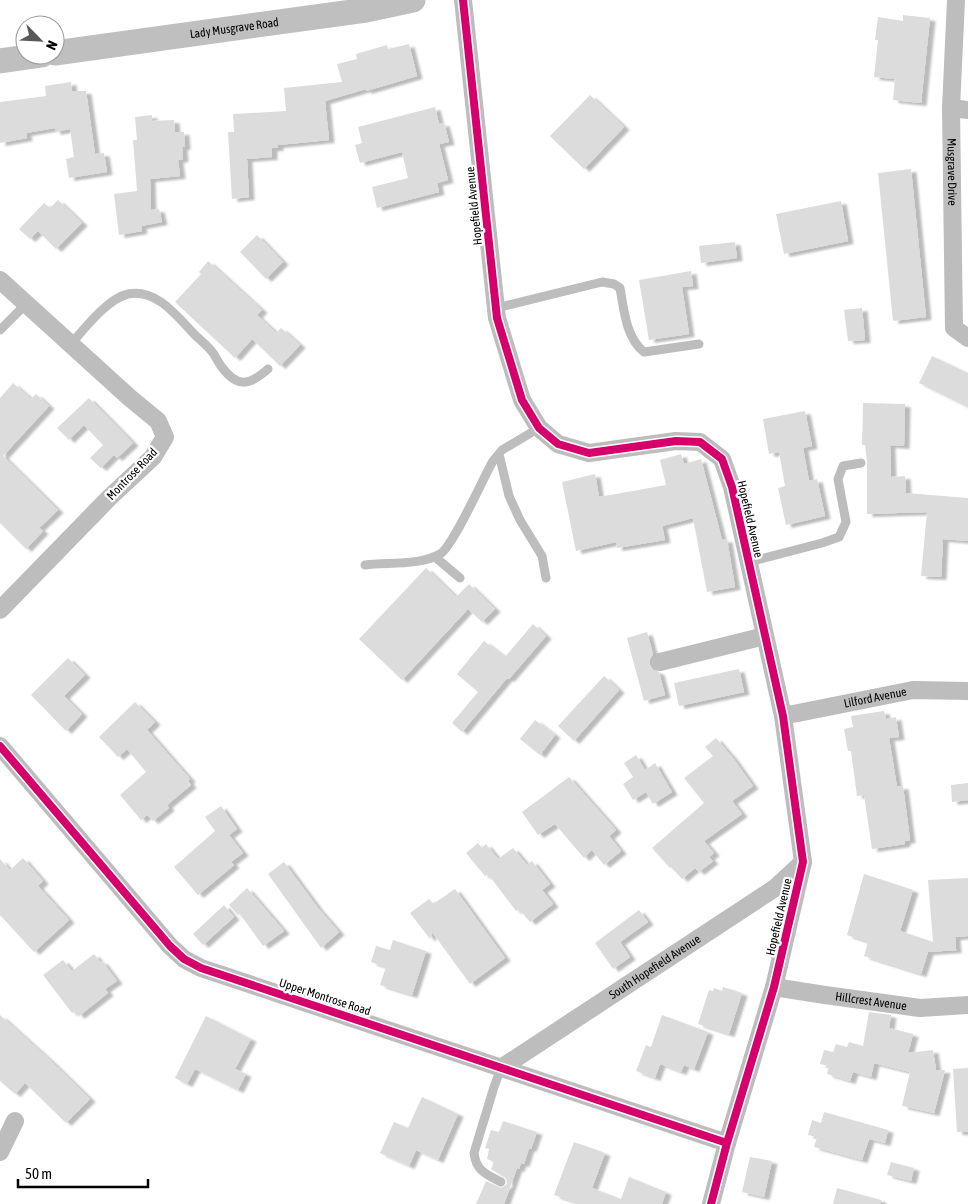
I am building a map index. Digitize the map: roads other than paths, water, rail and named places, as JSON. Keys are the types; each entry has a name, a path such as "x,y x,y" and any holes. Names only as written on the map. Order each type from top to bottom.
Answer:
{"main road":[{"name":"Lady Musgrave Road","path":"65,51 363,5 413,0"},
{"path":"0,59 15,58"}],"street":[{"name":"Hopefield Avenue","path":"463,0 497,318 522,400 539,428 558,444 589,453 676,441 700,442 722,459 732,487 783,716 803,862 774,987 727,1142 711,1204"},
{"name":"Musgrave Drive","path":"956,0 960,109 954,328 968,338"},
{"name":"Montrose Road","path":"0,280 158,421 165,437 153,457 109,498 0,610"},
{"path":"660,662 765,636"},
{"name":"Lilford Avenue","path":"783,716 913,690 968,691"},
{"name":"Upper Montrose Road","path":"0,746 170,946 184,959 201,968 727,1142"},
{"name":"South Hopefield Avenue","path":"501,1068 775,888 803,862"},
{"name":"Hillcrest Avenue","path":"774,987 920,1008 968,1005"},
{"path":"0,1152 16,1121"}],"lane":[{"path":"496,308 602,282 614,284 620,288 631,336 637,346 644,352 698,344"},
{"path":"71,344 101,309 127,294 141,294 157,299 172,311 213,353 229,376 243,383 255,380 268,369"},
{"path":"1,329 26,304"},
{"path":"364,566 409,562 435,557 442,553 453,540 493,461 502,450 539,428"},
{"path":"499,454 509,496 520,520 542,556 546,578"},
{"path":"749,562 839,537 846,522 838,479 843,466 861,463"},
{"path":"435,557 460,578"},
{"path":"501,1068 474,1153 475,1163 480,1169 501,1182"}]}
